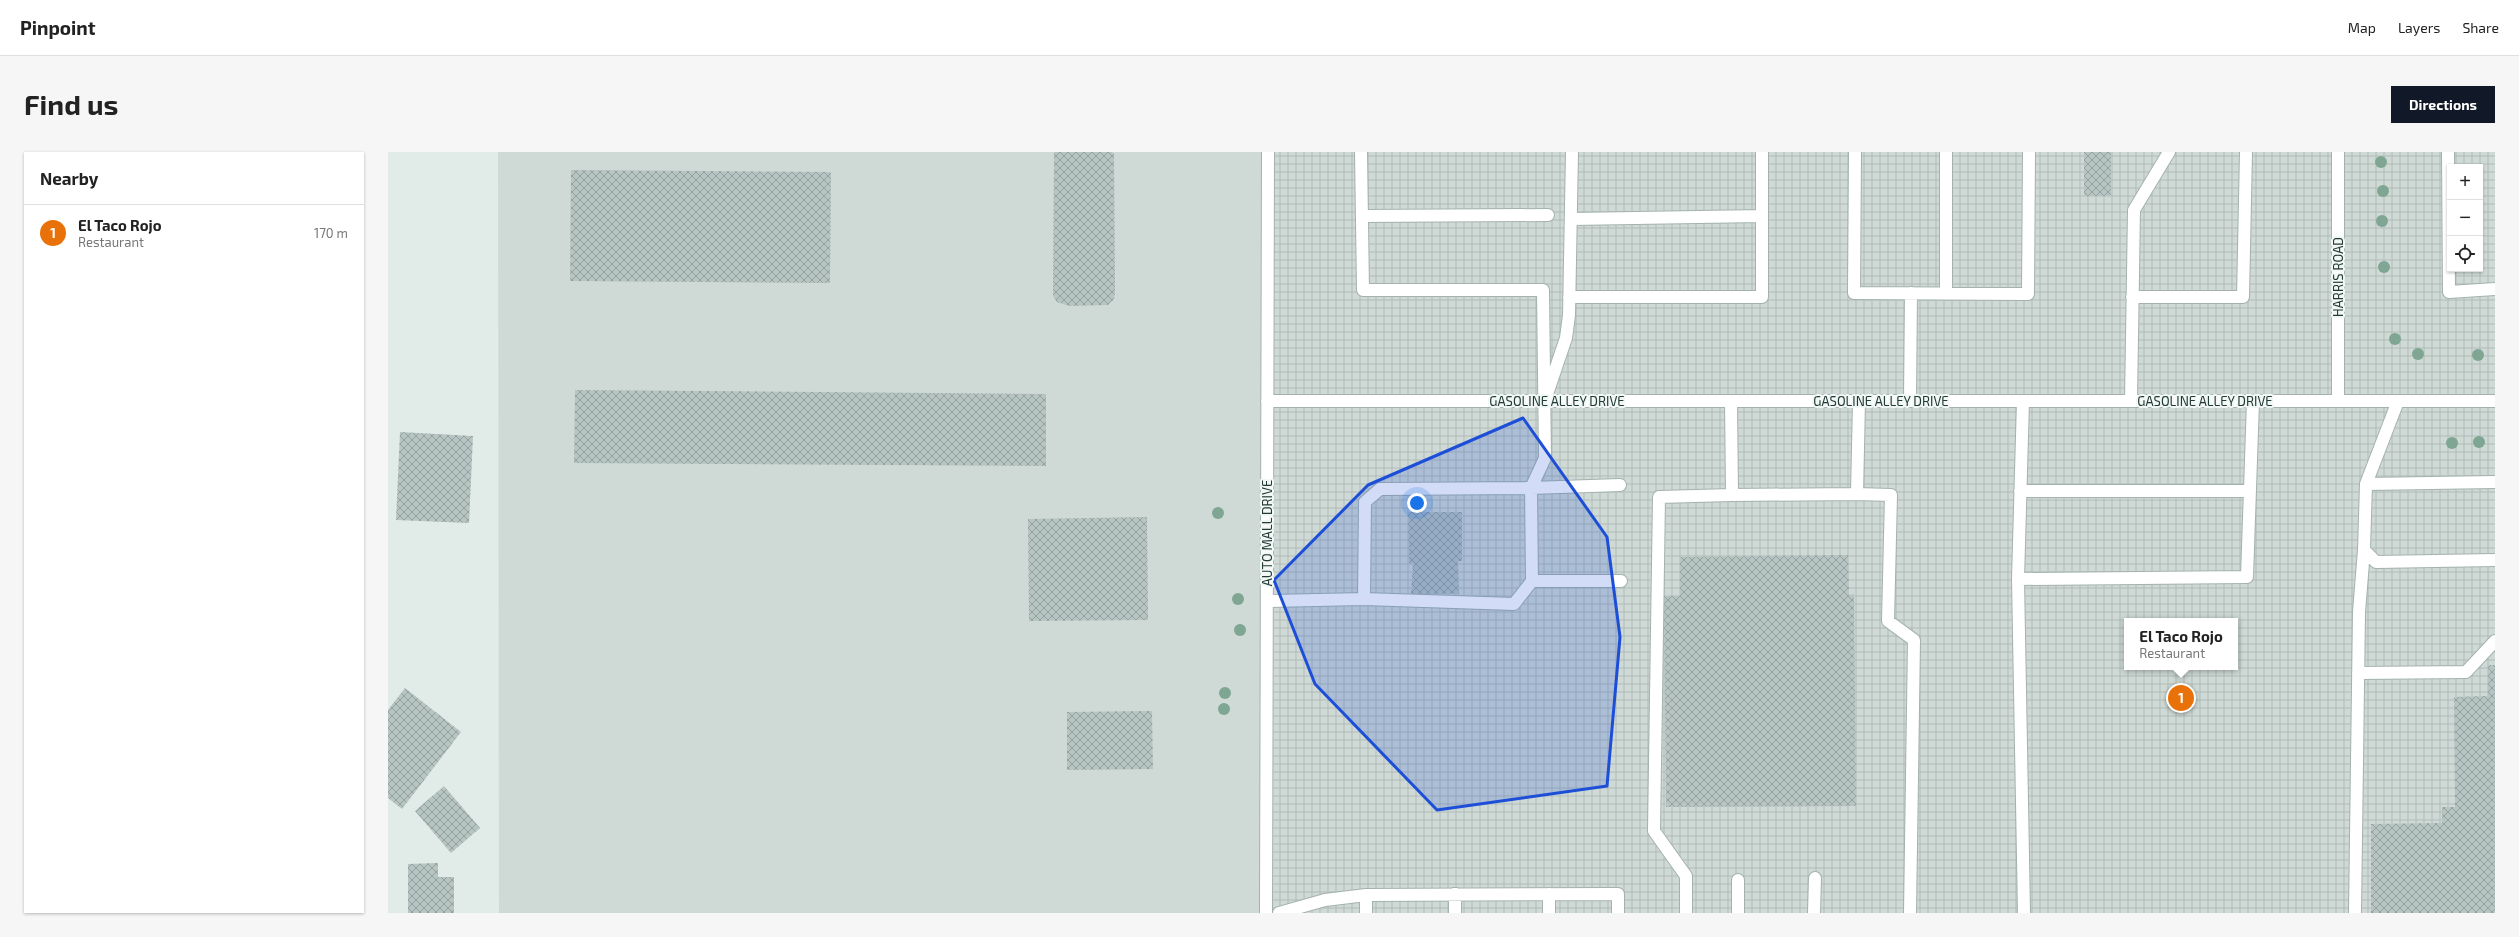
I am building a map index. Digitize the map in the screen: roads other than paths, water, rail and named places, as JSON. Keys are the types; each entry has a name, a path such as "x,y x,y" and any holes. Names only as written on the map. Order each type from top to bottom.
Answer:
{"street":[{"name":"AUTO MALL DRIVE","path":"1266,913 1268,152"},
{"path":"1267,601 1364,599 1514,604 1532,581 1531,488 1545,458 1543,290 1363,290 1361,152"},
{"path":"1545,401 1566,338 1569,297 1572,152"},
{"path":"1569,297 1762,297 1762,152"},
{"path":"1855,152 1854,293 2028,294 2029,152"},
{"path":"1946,152 1946,293"},
{"path":"2131,401 2134,210 2169,152"},
{"path":"2132,297 2243,297 2246,152"},
{"name":"HARRIS ROAD","path":"2338,152 2338,401"},
{"path":"2448,152 2449,292 2495,289"},
{"path":"1362,216 1548,215"},
{"path":"1571,219 1762,216"},
{"path":"1910,401 1911,293"},
{"name":"GASOLINE ALLEY DRIVE","path":"1267,401 2495,401"},
{"path":"1731,401 1732,495"},
{"path":"1857,494 1859,401"},
{"path":"2023,401 2018,579 2024,913"},
{"path":"2018,579 2247,577 2253,401"},
{"path":"2355,913 2359,612 2364,550 2366,484 2398,401"},
{"path":"2366,484 2495,482"},
{"path":"1364,599 1365,502 1380,489 1531,488 1620,485"},
{"path":"2020,491 2250,491"},
{"path":"1686,913 1686,876 1654,831 1659,498 1732,495 1857,494 1891,495 1888,621 1914,640 1910,913"},
{"path":"2364,550 2376,562 2495,560"},
{"path":"1532,581 1621,582"},
{"path":"2358,673 2466,672 2495,642"},
{"path":"1814,913 1815,878"},
{"path":"1738,880 1738,913"},
{"path":"1455,894 1455,913"},
{"path":"1549,894 1549,913"},
{"path":"1279,913 1325,900 1366,895 1618,894 1618,913"},
{"path":"1366,895 1366,913"}],"place":[{"name":"El Taco Rojo","path":"2181,698"}]}
